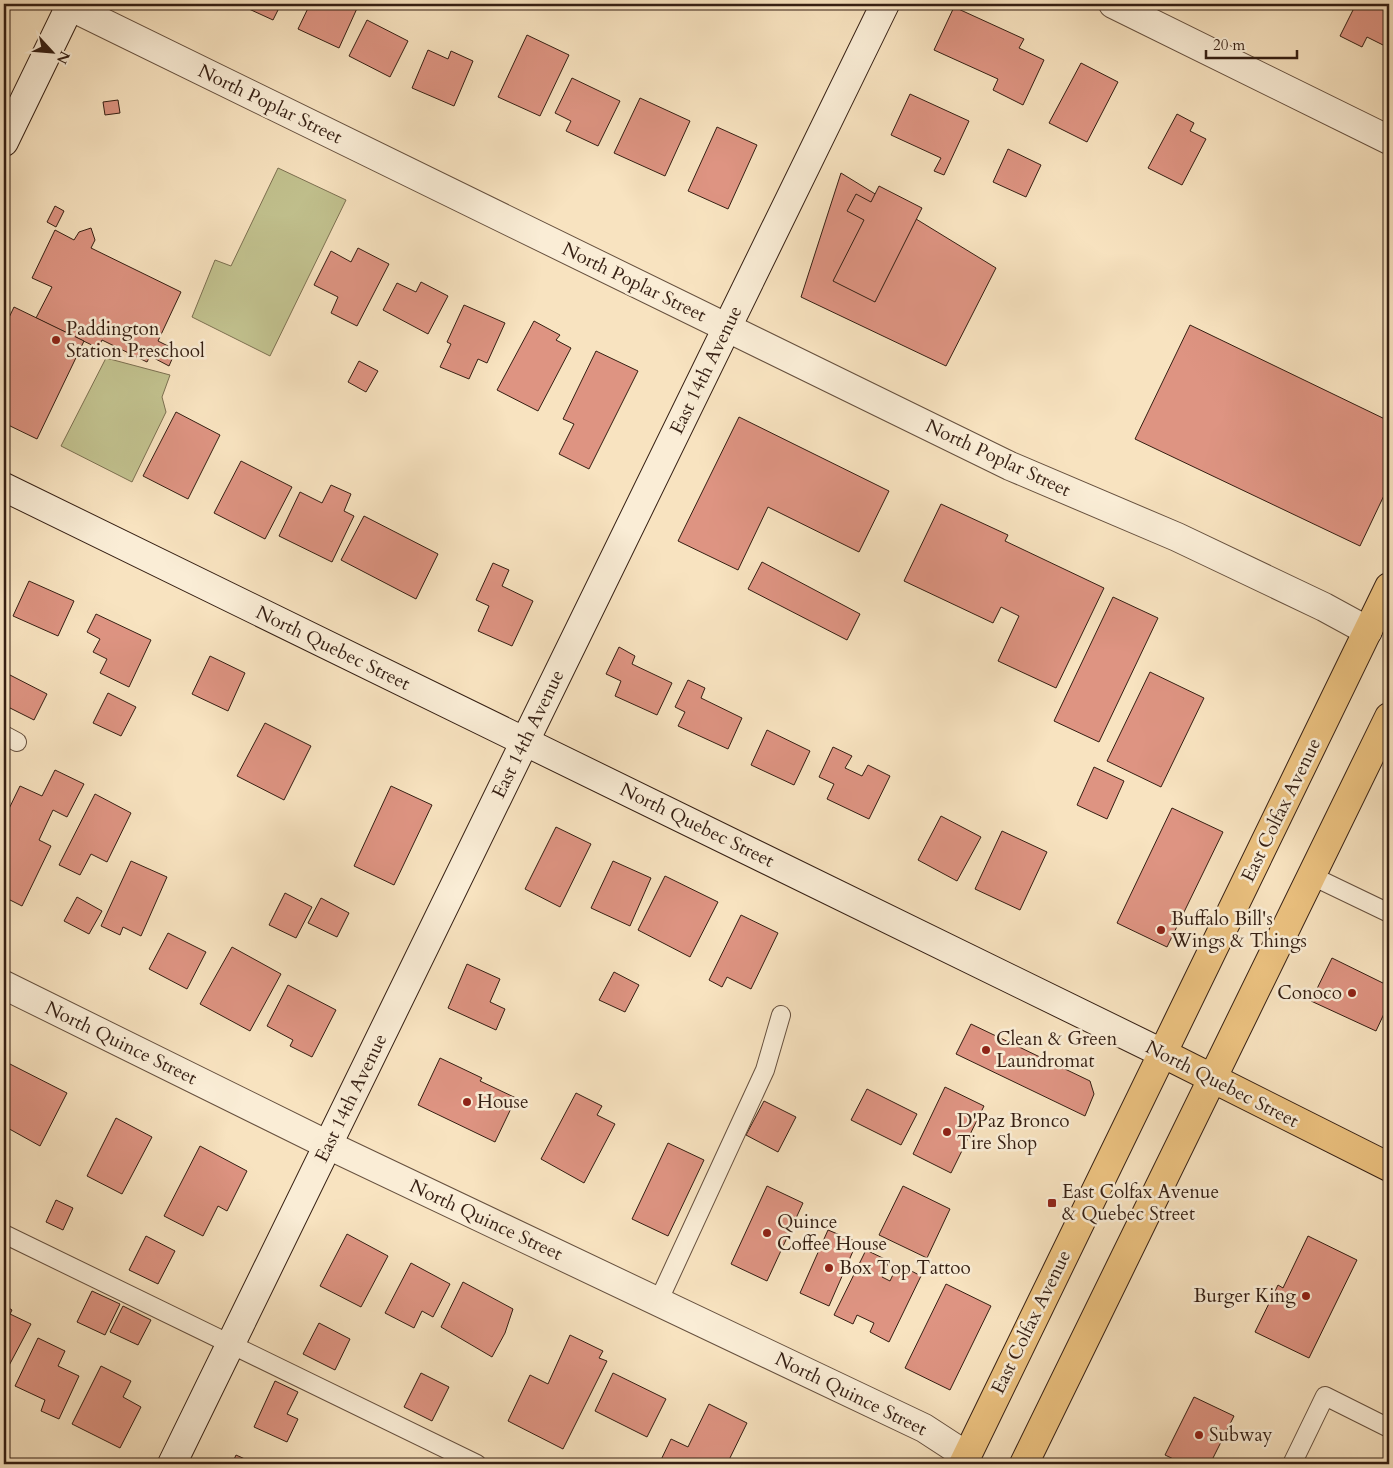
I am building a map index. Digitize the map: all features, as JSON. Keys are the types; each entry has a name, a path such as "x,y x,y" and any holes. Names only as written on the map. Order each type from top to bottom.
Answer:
{"main road":[{"name":"East Colfax Avenue","path":"965,1460 1389,587"},
{"path":"1024,1464 1389,717"},
{"name":"North Quebec Street","path":"1162,1054 1389,1167"}],"street":[{"name":"North Poplar Street","path":"69,4 1010,466 1177,537 1368,631"},
{"path":"4,142 69,4"},
{"name":"East 14th Avenue","path":"172,1464 885,4"},
{"path":"1113,4 1389,140"},
{"name":"North Quebec Street","path":"4,487 1162,1054"},
{"name":"North Quince Street","path":"4,985 328,1145 924,1428 965,1460"}],"lane":[{"path":"1312,876 1389,913"},
{"path":"658,1302 765,1070 781,1015"},
{"path":"4,1234 478,1464"},
{"path":"1292,1464 1325,1396 1389,1428"}],"green space":[{"path":"278,168 346,200 270,356 192,317 215,260 231,266"},
{"path":"106,358 170,375 162,397 166,412 132,482 61,446"}],"building":[{"path":"238,4 281,4 273,20"},
{"path":"310,4 359,4 339,48 298,29"},
{"path":"1356,4 1389,4 1389,48 1367,37 1362,47 1340,36"},
{"path":"954,7 1024,39 1019,48 1044,60 1023,105 993,90 998,79 934,50"},
{"path":"367,20 408,41 390,77 349,56"},
{"path":"527,35 569,55 540,116 498,97"},
{"path":"428,50 448,59 451,51 473,61 454,106 412,88"},
{"path":"1081,63 1118,82 1087,142 1049,123"},
{"path":"572,78 620,101 598,146 566,131 571,121 555,113"},
{"path":"910,94 969,121 944,175 934,171 941,158 891,135"},
{"path":"640,98 690,121 665,176 614,153"},
{"path":"118,100 120,113 105,115 103,102"},
{"path":"1177,114 1194,123 1190,131 1206,139 1182,185 1148,168"},
{"path":"717,127 757,145 728,209 688,191"},
{"path":"1008,149 1041,165 1026,197 993,182"},
{"path":"841,173 996,268 946,366 801,297"},
{"path":"879,186 922,208 875,302 833,281 864,220 847,211 856,194 871,202"},
{"path":"55,206 64,211 56,227 47,222"},
{"name":"Paddington Station Preschool","path":"91,228 95,240 91,248 181,292 158,341 176,350 169,366 150,356 147,362 102,340 98,348 36,318 52,287 32,278 55,230 74,240 79,232"},
{"path":"358,248 389,264 357,326 331,313 338,297 314,285 331,251 351,262"},
{"path":"421,282 448,296 428,334 383,310 397,283 416,292"},
{"path":"464,305 505,323 487,363 478,359 469,379 440,367 451,344 447,342"},
{"path":"14,307 84,341 37,439 4,423 4,328"},
{"path":"534,321 560,335 556,340 571,348 538,411 497,390"},
{"path":"1190,325 1389,421 1389,485 1360,546 1135,439"},
{"path":"596,351 638,371 589,469 559,454 574,424 563,419"},
{"path":"359,361 378,371 366,392 348,382"},
{"path":"176,412 220,435 188,499 143,476"},
{"path":"739,417 889,491 859,552 768,507 738,570 678,541"},
{"path":"241,461 292,487 265,539 214,513"},
{"path":"331,485 351,494 344,511 354,516 332,562 279,536 300,492 322,503"},
{"path":"941,504 1008,535 1005,541 1104,588 1056,688 998,661 1019,616 1001,607 993,623 904,581"},
{"path":"364,516 438,554 416,599 341,560"},
{"path":"762,562 860,614 847,640 748,589"},
{"path":"493,563 509,570 502,586 533,601 512,646 478,631 489,606 476,600"},
{"path":"29,581 74,601 58,636 13,616"},
{"path":"1113,597 1158,618 1099,742 1054,721"},
{"path":"96,614 151,640 129,687 100,673 107,659 93,652 100,639 87,632"},
{"path":"619,647 635,656 632,664 672,683 657,715 615,696 621,681 606,674"},
{"path":"210,656 245,673 228,711 192,694"},
{"path":"1150,672 1204,698 1161,787 1107,761"},
{"path":"10,675 47,694 34,720 4,705 4,687"},
{"path":"688,680 705,688 701,698 742,718 728,749 678,726 685,712 675,707"},
{"path":"108,693 136,707 121,736 93,723"},
{"path":"265,723 311,746 284,800 237,776"},
{"path":"767,730 810,751 794,785 751,765"},
{"path":"833,747 852,756 845,768 862,776 868,765 890,776 869,819 827,799 834,784 819,777"},
{"path":"1094,767 1124,781 1107,819 1077,805"},
{"path":"55,770 84,784 67,817 53,810 39,840 51,846 22,906 4,897 4,819 20,786 42,796"},
{"path":"391,786 432,805 394,885 354,866"},
{"path":"95,794 131,813 107,862 91,854 80,875 59,865"},
{"path":"1172,808 1223,832 1167,947 1117,923"},
{"path":"941,816 981,837 957,881 918,860"},
{"path":"556,827 591,844 560,907 525,889"},
{"path":"1002,831 1047,852 1020,910 975,889"},
{"path":"131,861 167,877 141,936 123,927 120,935 101,926"},
{"path":"613,861 651,878 630,926 591,908"},
{"path":"665,876 718,902 690,957 638,930"},
{"path":"285,893 312,907 296,938 269,925"},
{"path":"77,897 102,911 89,934 64,921"},
{"path":"321,898 349,913 337,937 308,923"},
{"path":"741,915 778,933 751,989 727,977 722,987 709,980"},
{"path":"168,933 206,952 187,989 149,969"},
{"path":"232,947 281,974 250,1031 200,1004"},
{"name":"Conoco","path":"1332,958 1389,986 1389,1003 1376,1031 1311,1001"},
{"path":"467,964 500,979 490,1002 505,1009 496,1030 448,1008"},
{"path":"614,972 639,985 625,1012 599,1000"},
{"path":"288,985 336,1010 312,1057 290,1046 293,1040 267,1026"},
{"path":"971,1024 1090,1081 1094,1094 1085,1116 956,1054"},
{"name":"House","path":"440,1058 482,1078 480,1081 516,1098 495,1142 418,1105"},
{"path":"8,1063 67,1093 40,1146 4,1126 4,1072"},
{"path":"945,1087 984,1106 951,1173 913,1154"},
{"path":"867,1089 917,1114 901,1145 851,1120"},
{"path":"576,1093 602,1106 597,1115 615,1124 584,1183 541,1159"},
{"path":"764,1101 796,1117 778,1152 746,1135"},
{"path":"116,1118 152,1137 122,1194 87,1176"},
{"path":"668,1143 704,1160 668,1236 632,1219"},
{"path":"200,1146 247,1171 227,1211 218,1206 203,1236 164,1216"},
{"name":"Quince Coffee House","path":"767,1186 803,1203 767,1281 731,1264"},
{"path":"903,1186 950,1209 927,1258 879,1235"},
{"path":"56,1200 73,1208 63,1230 46,1222"},
{"name":"Box Top Tattoo","path":"828,1230 857,1242 829,1306 800,1293"},
{"path":"347,1234 388,1256 361,1307 320,1286"},
{"path":"146,1236 175,1251 158,1284 129,1270"},
{"path":"1308,1236 1357,1260 1309,1358 1255,1332 1278,1285 1283,1288"},
{"path":"866,1250 889,1261 882,1277 890,1281 898,1264 921,1276 889,1342 870,1332 874,1323 857,1315 853,1324 834,1315"},
{"path":"411,1263 450,1284 433,1317 422,1311 414,1328 385,1313"},
{"path":"463,1282 513,1309 505,1333 492,1357 441,1327"},
{"path":"946,1284 991,1306 950,1390 905,1368"},
{"path":"92,1291 120,1304 105,1335 77,1322"},
{"path":"4,1305 12,1310 10,1314 31,1324 4,1375"},
{"path":"123,1306 151,1320 138,1345 110,1332"},
{"path":"319,1323 350,1339 335,1370 303,1354"},
{"path":"570,1335 603,1351 599,1358 607,1361 563,1449 508,1421 530,1375 548,1384"},
{"path":"38,1338 65,1351 58,1366 79,1376 59,1419 41,1411 45,1400 15,1386"},
{"path":"101,1366 131,1381 123,1397 141,1407 120,1448 72,1424"},
{"path":"421,1373 449,1387 432,1421 404,1407"},
{"path":"613,1373 666,1399 647,1437 595,1411"},
{"path":"275,1381 298,1392 287,1414 298,1419 287,1442 254,1427"},
{"path":"1194,1397 1234,1416 1210,1464 1184,1464 1165,1455"},
{"path":"709,1404 747,1423 727,1464 659,1464 671,1439 688,1447"},
{"path":"236,1455 256,1464 232,1464"},
{"path":"325,1459 336,1464 323,1464"}],"place":[{"name":"Paddington Station Preschool","path":"56,340"},
{"name":"Buffalo Bill's Wings & Things","path":"1161,930"},
{"name":"Conoco","path":"1352,993"},
{"name":"Clean & Green Laundromat","path":"986,1050"},
{"name":"House","path":"467,1102"},
{"name":"D'Paz Bronco Tire Shop","path":"947,1132"},
{"name":"East Colfax Avenue & Quebec Street","path":"1052,1203"},
{"name":"Quince Coffee House","path":"767,1233"},
{"name":"Box Top Tattoo","path":"829,1268"},
{"name":"Burger King","path":"1306,1296"},
{"name":"Subway","path":"1199,1435"}]}
